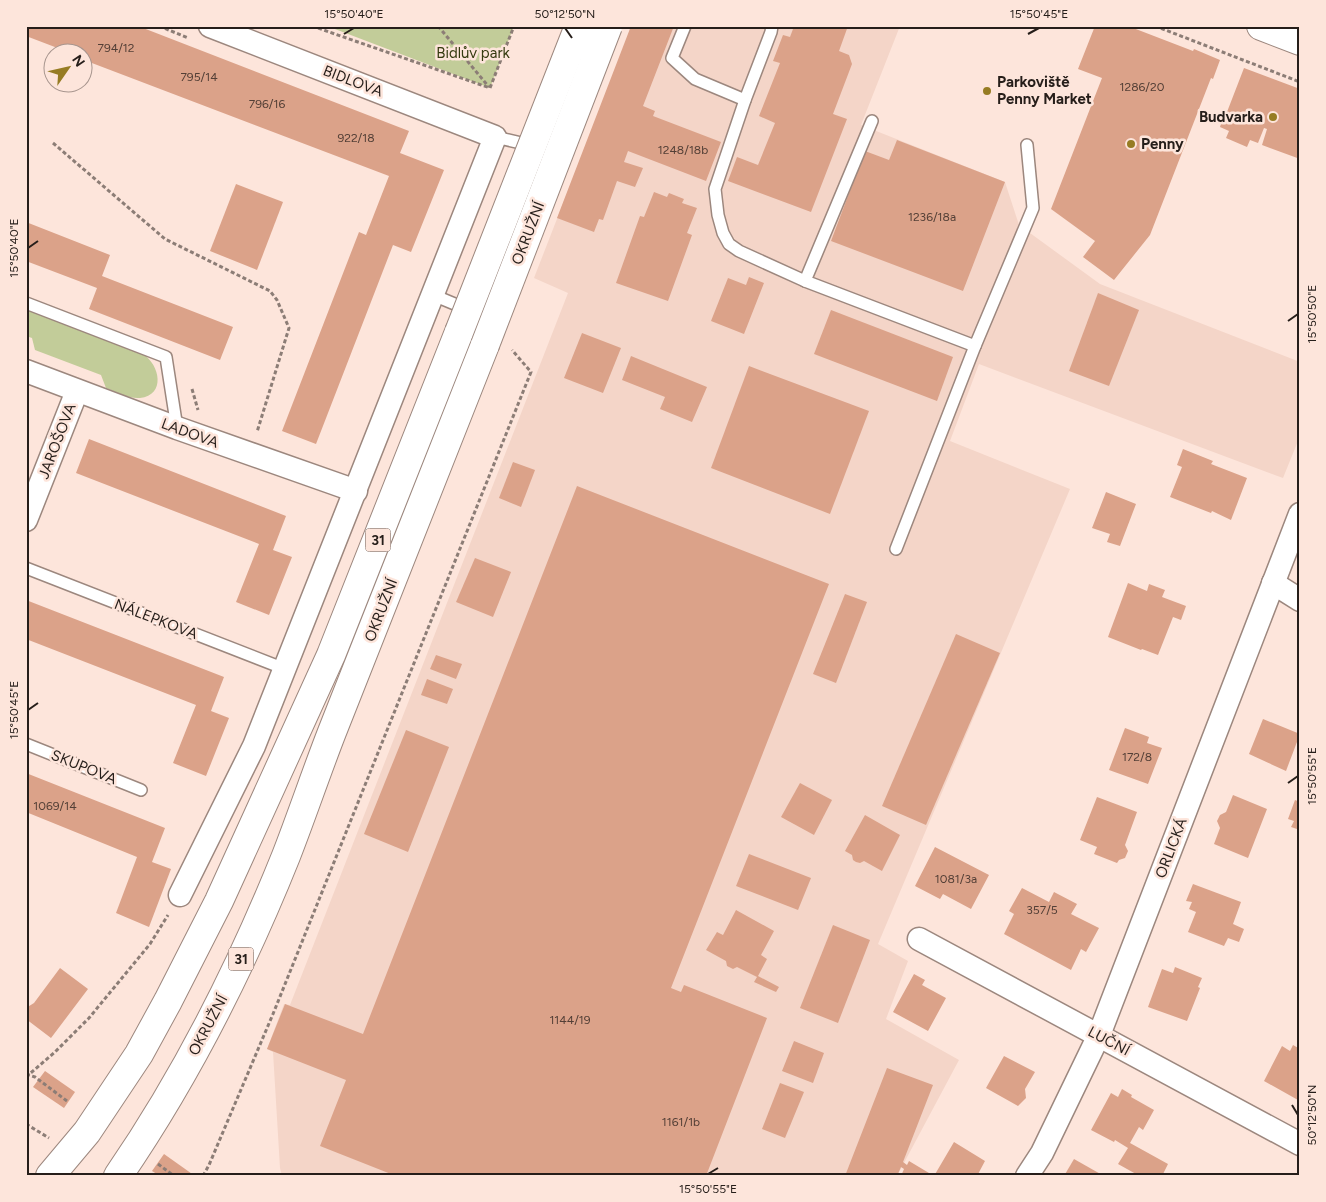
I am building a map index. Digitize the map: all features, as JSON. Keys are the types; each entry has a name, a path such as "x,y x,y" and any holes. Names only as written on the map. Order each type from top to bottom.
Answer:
{"main road":[{"name":"OKRUŽNÍ","path":"87,1132 139,1054 168,1001 250,836 331,655 579,26"},
{"name":"OKRUŽNÍ","path":"118,1176 164,1104 204,1034 242,957 286,856 608,26"},
{"path":"1262,26 1300,41"},
{"path":"63,1176 87,1132"},
{"name":"31","path":"50,1176 87,1132"},
{"path":"128,1176 136,1149"}],"street":[{"name":"BIDLOVA","path":"210,26 495,136"},
{"path":"180,896 254,746 495,136"},
{"name":"LADOVA","path":"26,371 177,428 356,491"},
{"name":"JAROŠOVA","path":"26,520 77,390"},
{"name":"ORLICKÁ","path":"1027,1176 1042,1153 1099,1035 1300,514"},
{"path":"1273,583 1300,600"},
{"name":"LUČNÍ","path":"919,939 1300,1144"}],"lane":[{"path":"685,26 672,58 695,79 744,100"},
{"path":"772,26 744,100 715,189 718,215 729,244 738,251 806,280 975,346"},
{"path":"806,280 872,121"},
{"path":"495,136 545,154 557,123"},
{"path":"896,549 975,346 1033,208 1027,145"},
{"path":"432,295 481,315 518,223"},
{"path":"26,303 166,357 177,428"},
{"name":"NÁLEPKOVA","path":"26,568 285,669"},
{"name":"SKUPOVA","path":"26,744 141,790"}],"path":[{"path":"313,26 490,88"},
{"path":"438,26 490,88"},
{"path":"490,88 514,26"},
{"path":"1156,26 1300,82"},
{"path":"53,143 165,239 270,291 277,300 289,328 250,454"},
{"path":"203,1176 213,1157 273,1014 531,372 481,315"},
{"path":"190,380 201,417"},
{"path":"27,1076 90,1018 150,944 180,896"},
{"path":"27,1076 35,1077 67,1101"},
{"path":"26,1124 43,1134"},
{"path":"158,1164 174,1176"}],"shaded area":[{"path":"632,26 900,26 861,125 1005,182 1019,225 1100,284 1300,362 1300,436 1283,478 979,364 950,441 1070,489 878,944 908,961 886,1019 959,1060 897,1176 282,1176 273,1052 267,1049 284,1004 290,1005 568,293 534,278"}],"green space":[{"name":"Bidlův park","path":"327,26 514,26 490,88"},
{"path":"26,309 143,354 149,359 156,372 158,379 154,391 148,396 140,398 123,395 106,388 101,375 35,350 32,338 26,336"}],"building":[{"path":"26,26 138,26 409,131 400,153 444,170 411,252 393,245 316,444 282,431 359,232 366,235 389,176 92,63 92,42 42,42 26,36"},
{"path":"631,26 674,26 643,106 655,111 653,116 721,142 706,181 628,151 624,162 643,168 635,187 617,181 603,220 599,219 594,232 557,218"},
{"path":"786,26 848,26 839,51 849,55 852,64 833,114 847,119 811,212 728,181 737,157 758,165 775,123 759,116 780,63 773,61 783,35 790,37 793,29"},
{"name":"Penny","path":"1095,26 1128,26 1220,60 1213,79 1211,78 1150,235 1114,280 1083,257 1095,241 1051,209 1102,78 1078,69"},
{"path":"1244,68 1300,89 1300,159 1262,145 1267,129 1264,128 1258,143 1250,140 1247,147 1226,138 1229,131 1220,127"},
{"path":"897,140 1005,182 963,291 831,241 865,151 889,160"},
{"path":"236,184 283,202 257,270 210,251"},
{"path":"654,192 667,197 669,193 684,199 682,203 697,208 687,233 692,235 668,301 616,283 640,216 644,217"},
{"path":"26,222 110,255 102,276 233,327 220,360 89,309 97,288 26,261"},
{"path":"749,277 764,283 744,334 711,321 728,278 746,285"},
{"path":"1098,293 1139,310 1109,386 1069,371"},
{"path":"831,310 953,357 937,401 814,354"},
{"path":"582,333 621,348 603,393 564,378"},
{"path":"631,356 707,387 692,422 660,409 665,397 622,380"},
{"path":"749,366 869,411 830,514 711,468"},
{"path":"89,439 286,516 273,550 292,557 269,615 236,602 259,544 76,473"},
{"path":"1183,449 1213,461 1211,464 1247,478 1231,520 1212,511 1211,513 1170,497 1182,467 1177,465"},
{"path":"513,462 535,470 521,507 499,498"},
{"path":"577,486 829,584 671,988 681,992 684,985 767,1018 706,1176 396,1176 320,1146 346,1080 267,1049 285,1004 363,1034"},
{"path":"1106,492 1136,504 1120,546 1107,542 1110,534 1092,528"},
{"path":"475,558 511,572 493,617 456,602"},
{"path":"1128,583 1147,591 1149,584 1165,590 1162,597 1186,606 1181,620 1173,617 1158,655 1108,637"},
{"path":"845,594 867,602 836,683 813,674"},
{"path":"26,600 224,677 211,711 229,718 206,776 173,763 196,705 26,639"},
{"path":"956,634 1000,653 926,825 882,806"},
{"path":"436,655 462,664 456,679 430,669"},
{"path":"427,679 453,689 447,704 421,695"},
{"path":"1263,719 1300,734 1286,771 1249,754"},
{"path":"1125,728 1149,737 1147,743 1162,748 1148,784 1109,770"},
{"path":"406,730 449,747 408,852 364,834"},
{"path":"26,773 165,828 152,862 171,869 149,927 116,913 137,857 26,812"},
{"path":"800,783 832,800 814,835 781,817"},
{"path":"1233,795 1267,809 1248,858 1214,844 1220,828 1217,821 1220,815 1226,812"},
{"path":"1097,797 1137,812 1125,845 1128,851 1125,858 1117,863 1094,854 1097,847 1080,840"},
{"path":"1295,800 1300,802 1300,830 1291,827 1294,821 1288,819"},
{"path":"865,815 900,835 882,871 864,861 856,862 853,860 852,855 845,851"},
{"path":"935,847 989,875 971,909 943,894 940,899 915,886"},
{"path":"749,854 811,878 798,910 736,886"},
{"path":"1193,884 1241,902 1233,924 1244,929 1239,942 1228,938 1224,946 1188,932 1196,912 1189,909 1192,902 1186,901"},
{"path":"1022,888 1049,902 1054,892 1077,904 1071,914 1099,928 1086,952 1081,949 1071,970 1004,934 1014,914 1009,911"},
{"path":"736,910 774,931 761,955 767,959 758,976 779,987 776,992 754,982 757,977 737,967 733,969 727,966 726,961 706,950 717,932 723,935"},
{"path":"833,925 870,940 838,1023 800,1008"},
{"path":"1175,967 1202,978 1187,1021 1148,1007 1162,969 1173,973"},
{"path":"60,968 88,989 51,1038 26,1019 26,1008 34,1003"},
{"path":"914,974 925,980 922,985 946,998 928,1031 893,1012"},
{"path":"794,1041 824,1053 813,1083 782,1071"},
{"path":"1293,1045 1300,1049 1300,1097 1298,1100 1264,1081 1282,1046 1290,1051"},
{"path":"1004,1056 1035,1072 1025,1089 1026,1098 1018,1106 986,1088"},
{"path":"887,1068 933,1085 903,1162 907,1165 909,1161 934,1176 901,1176 904,1169 901,1167 897,1176 845,1176"},
{"path":"45,1071 75,1092 64,1108 33,1087"},
{"path":"780,1083 804,1092 785,1138 762,1129"},
{"path":"1122,1089 1132,1095 1131,1097 1154,1110 1143,1130 1139,1127 1130,1143 1168,1164 1162,1176 1135,1176 1136,1174 1118,1164 1128,1148 1115,1140 1114,1142 1091,1130 1111,1093 1118,1097"},
{"path":"954,1142 985,1161 977,1176 934,1176"},
{"path":"164,1154 195,1176 160,1176 152,1171"},
{"path":"1074,1159 1104,1176 1064,1176"}],"place":[{"name":"Parkoviště Penny Market","path":"987,91"},
{"name":"Budvarka","path":"1273,117"},
{"name":"Penny","path":"1131,144"}]}
